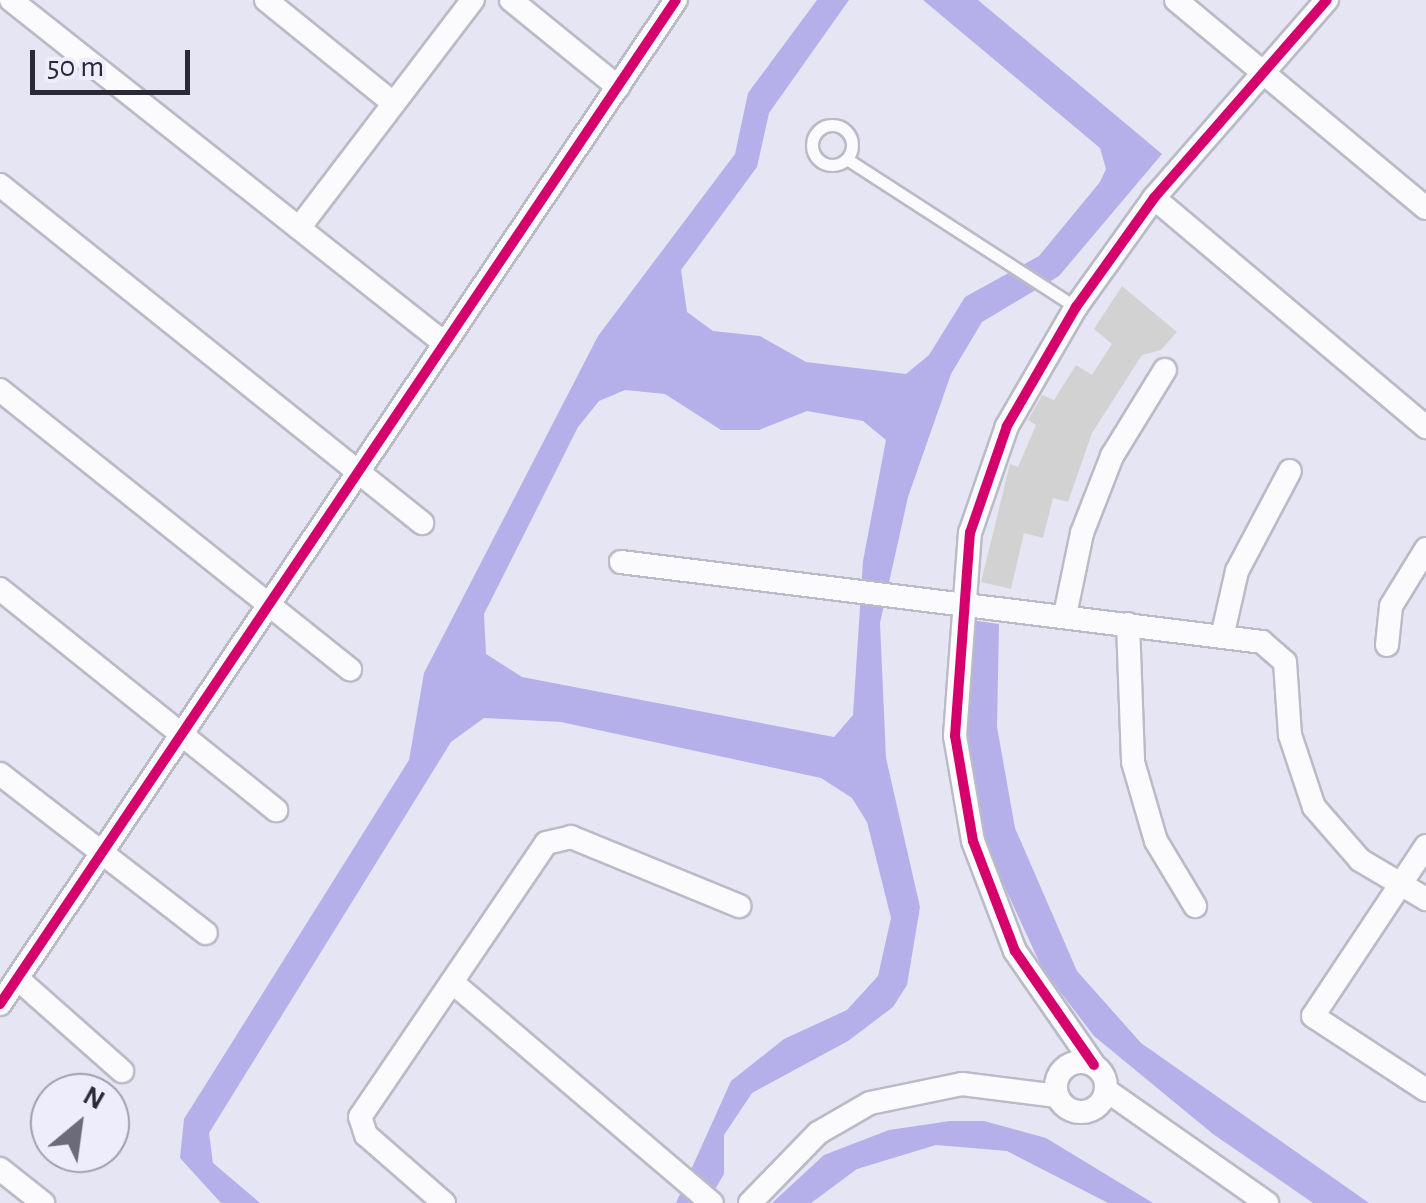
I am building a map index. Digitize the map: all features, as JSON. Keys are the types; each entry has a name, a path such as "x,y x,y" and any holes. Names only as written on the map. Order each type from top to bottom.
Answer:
{"street":[{"path":"11,0 444,344"},
{"path":"266,0 393,103"},
{"path":"299,228 473,0"},
{"path":"510,0 618,87"},
{"path":"0,1004 676,0"},
{"path":"1176,0 1426,208"},
{"path":"1268,1203 1106,1090 1094,1065 1015,950 978,860 955,736 962,600 985,480 1076,306 1154,198 1327,0"},
{"path":"0,186 422,523"},
{"path":"1154,198 1426,427"},
{"path":"1065,615 1106,472 1164,370"},
{"path":"0,390 350,668"},
{"path":"1222,637 1237,570 1290,471"},
{"path":"1387,645 1390,606 1426,549"},
{"path":"621,562 962,600 1275,648 1284,662 1290,735 1307,794 1339,842 1426,899"},
{"path":"0,589 276,810"},
{"path":"1128,624 1133,762 1156,841 1194,906"},
{"path":"0,774 206,934"},
{"path":"444,1203 366,1135 360,1117 539,851 555,839 571,837 740,906"},
{"path":"1426,846 1313,1016 1426,1090"},
{"path":"18,979 122,1071"},
{"path":"452,982 712,1203"},
{"path":"1094,1065 1070,1063 1055,1083 1057,1096 1069,1110 1087,1112 1106,1090"},
{"path":"750,1203 818,1133 870,1102 962,1084 1057,1096"},
{"path":"0,1169 43,1203"}],"lane":[{"path":"848,159 1076,306"}],"shaded area":[{"path":"817,0 849,0 769,113 757,167 681,270 687,312 713,331 760,336 806,362 906,374 929,355 965,297 1039,256 1100,182 1106,169 1100,148 923,0 978,0 1162,154 1059,276 982,322 951,374 908,497 880,623 886,758 920,907 907,985 893,1007 848,1041 752,1093 724,1135 724,1174 707,1203 676,1203 731,1081 784,1039 847,1010 878,976 891,918 867,822 852,798 821,778 561,722 484,718 451,742 209,1133 213,1163 260,1203 221,1203 180,1158 184,1119 409,760 424,673 598,336 735,154 748,93","holes":["625,390 665,394 721,430 759,430 807,411 863,421 886,440 863,561 853,715 834,737 522,677 486,654 484,614 578,427 599,401"]},
{"path":"970,620 999,624 997,727 1015,828 1077,971 1141,1043 1369,1203 1313,1203 1213,1134 1094,1036 1042,968 985,844 967,750"},
{"path":"950,1121 984,1121 1046,1138 1153,1203 1108,1203 1007,1151 936,1145 857,1169 811,1203 772,1203 824,1155 889,1130"}],"building":[{"path":"1122,286 1177,332 1161,350 1142,355 1092,433 1068,502 1053,498 1043,538 1024,533 1011,589 981,582 1010,464 1018,467 1036,425 1028,420 1042,395 1054,400 1076,365 1092,375 1112,344 1094,329"}],"cycle path":[{"path":"0,1004 676,0"},
{"path":"1094,1065 1015,951 973,841 955,736 970,533 1007,426 1076,307 1154,198 1327,0"}]}
